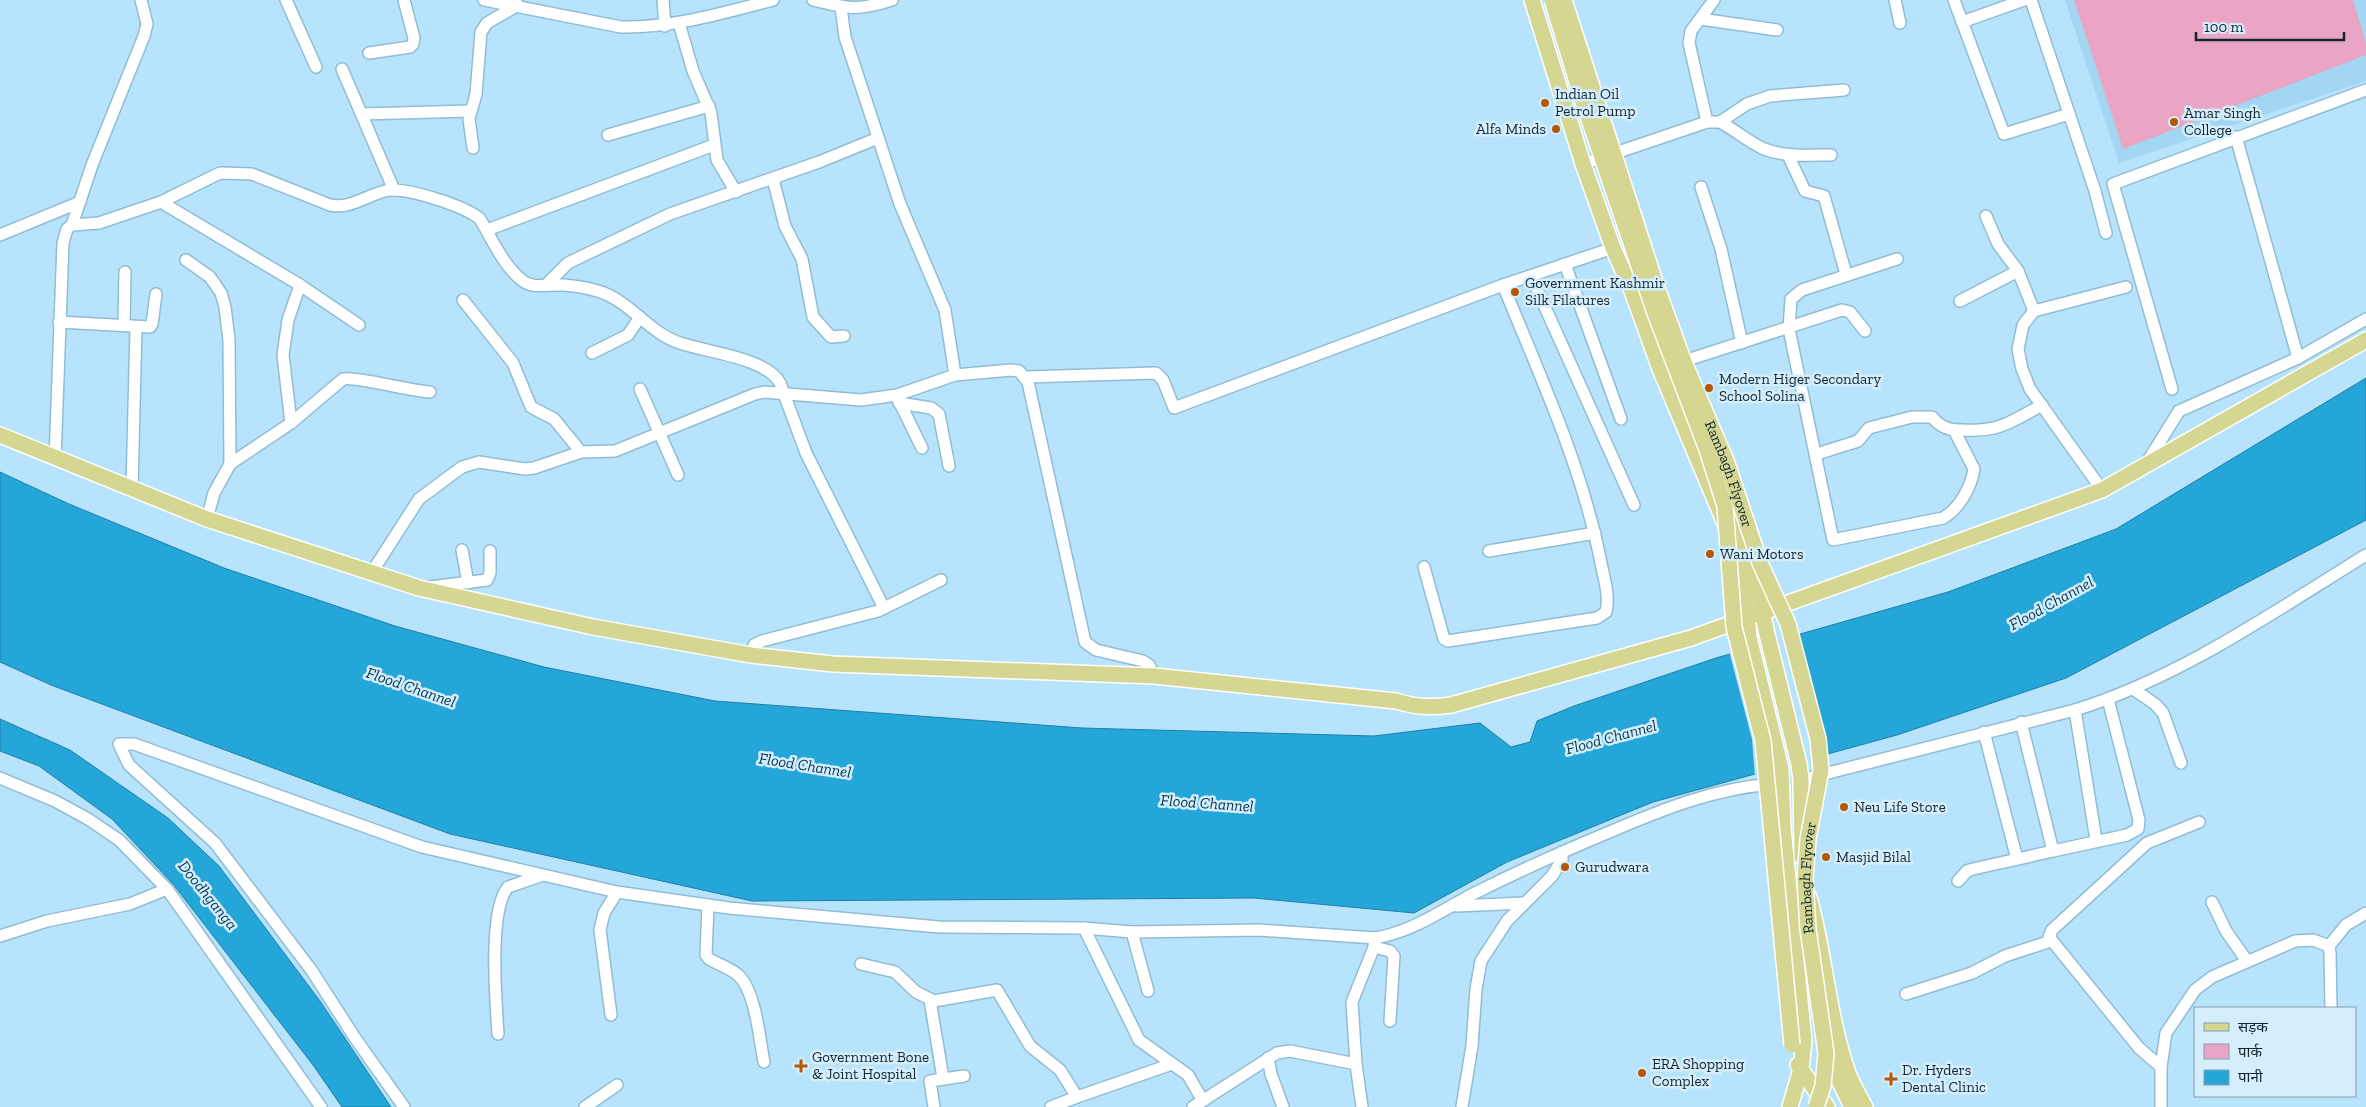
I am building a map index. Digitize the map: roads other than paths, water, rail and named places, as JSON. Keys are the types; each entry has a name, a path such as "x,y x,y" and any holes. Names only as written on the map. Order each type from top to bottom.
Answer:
{"main road":[{"path":"1532,0 1583,164 1613,248 1632,291 1660,369 1710,492 1730,532 1741,568 1749,637 1782,777 1783,828 1804,1041 1801,1069 1790,1107"},
{"name":"Rambagh Flyover","path":"1552,0 1584,105 1652,304 1706,447 1725,506 1734,628 1763,740 1793,1056 1827,1107"},
{"path":"1558,0 1606,156 1654,298 1710,440 1757,585 1801,780 1802,857 1808,894 1819,932 1838,1038 1849,1074 1865,1107"},
{"name":"Rambagh Flyover","path":"1564,0 1656,285 1684,362 1727,463 1760,563 1788,624 1818,739 1821,770 1808,840 1805,879 1808,929 1826,1053 1823,1086 1816,1107"},
{"path":"0,435 55,459 207,519 419,588 593,627 751,655 833,664 1154,676 1396,700 1417,707 1434,708 1691,638 2102,490 2143,469 2366,340"},
{"path":"1826,1053 1852,1107"}],"street":[{"path":"55,459 63,243 67,229 72,225 92,165 144,36 147,24 141,0"},
{"path":"286,0 316,67"},
{"path":"369,53 413,44 414,38 404,0"},
{"path":"484,0 520,3 620,27 665,26 773,0"},
{"path":"663,0 665,26"},
{"path":"813,0 841,8 863,9 873,3 892,0"},
{"path":"1706,122 1689,44 1692,31 1714,0"},
{"path":"1895,0 1900,23"},
{"path":"1954,0 2004,134 2069,114"},
{"path":"1962,22 2024,0"},
{"path":"2031,0 2106,233"},
{"path":"473,148 470,111 476,94 480,32 488,23 520,3"},
{"path":"841,8 845,37 906,220 945,310 955,375"},
{"path":"1701,19 1777,30"},
{"path":"679,22 694,71 708,106 712,121 714,145 720,168 736,192"},
{"path":"342,69 394,190"},
{"path":"1720,122 1747,104 1770,96 1844,90"},
{"path":"2172,389 2112,184 2366,90"},
{"path":"608,135 708,106"},
{"path":"362,114 470,111"},
{"path":"1583,164 1706,122 1720,122 1763,148 1788,155 1831,155"},
{"path":"2236,137 2298,358"},
{"path":"547,284 568,264 670,214 773,179 878,138"},
{"path":"487,230 714,145"},
{"path":"1788,155 1805,190 1824,196 1846,274"},
{"path":"72,225 99,223 161,202 212,176 237,172 266,178 338,207 349,205 385,191 394,190 463,207 480,219 517,276 525,283 574,286 601,292 624,302 653,329 678,343 735,358 770,371 778,378 806,453 884,608"},
{"path":"773,179 785,226 802,259 813,317 831,337 844,336"},
{"path":"1701,187 1721,249 1742,343"},
{"path":"0,235 80,202"},
{"path":"161,202 300,285 359,325"},
{"path":"1986,216 1998,244 2018,271 2034,311"},
{"path":"1025,377 1156,373 1163,380 1174,408 1503,285 1613,248"},
{"path":"1897,259 1846,274 1795,294 1791,299 1789,329 1817,454 1833,540 1943,518 1952,513 1964,495 1974,469 1954,430"},
{"path":"186,260 210,277 221,293 225,307 229,340 230,464"},
{"path":"1565,264 1621,419"},
{"path":"1960,301 2018,271"},
{"path":"124,272 130,326 132,488"},
{"path":"1531,276 1634,505"},
{"path":"291,424 283,355 288,320 300,285"},
{"path":"1424,567 1444,639 1448,641 1597,618 1606,612 1608,604 1595,533 1567,444 1503,285"},
{"path":"2102,490 2030,389 2018,359 2023,325 2034,311 2126,287"},
{"path":"59,322 151,326 156,294"},
{"path":"463,300 513,362 531,407 554,419 581,452"},
{"path":"1660,369 1846,310 1855,317 1865,331"},
{"path":"592,353 628,334 640,317"},
{"path":"2143,469 2179,411 2298,358 2366,319"},
{"path":"898,399 955,375 1011,370 1019,371 1025,377 1028,382 1085,642 1096,650 1144,661 1149,665 1154,676"},
{"path":"207,519 214,493 230,464 291,424 347,378 412,391 430,392"},
{"path":"640,389 678,475"},
{"path":"372,572 419,499 462,467 479,462 525,469 534,468 581,452 614,451 755,394 783,392 861,400 898,399 931,408 939,414 948,466"},
{"path":"898,399 922,448"},
{"path":"1817,454 1858,441 1869,428 1912,417 1932,417 1943,427 1954,430 1995,430 2042,405"},
{"path":"1489,551 1595,533"},
{"path":"462,550 468,583"},
{"path":"419,588 482,582 489,578 490,551"},
{"path":"1801,780 2021,722 2075,710 2108,699 2154,680 2212,649 2366,555"},
{"path":"751,655 754,645 762,641 878,611 941,580"},
{"path":"2133,689 2155,704 2163,713 2181,763"},
{"path":"1958,881 1967,872 2096,840 2128,835 2138,830 2139,825 2108,699"},
{"path":"2075,710 2096,840"},
{"path":"2021,722 2053,850"},
{"path":"1984,732 2017,859"},
{"path":"404,1107 355,1038 312,971 215,843 129,765 119,744 134,744 422,847 617,892 708,905 939,927 1084,928 1132,932 1259,930 1375,943 1390,951 1394,956 1390,1021"},
{"path":"1362,1107 1356,1064 1353,996 1375,943 1562,852 1692,799 1782,777"},
{"path":"0,778 55,800 119,840 166,889 321,1107"},
{"path":"2161,1067 2139,1048 2049,937 2052,930 2146,842 2199,822"},
{"path":"1462,1107 1472,1046 1476,989 1481,961 1507,921 1552,876 1562,860 1562,852"},
{"path":"498,1034 494,976 499,903 508,887 542,875"},
{"path":"0,936 47,921 130,904 166,889"},
{"path":"611,1015 600,930 604,914 617,892"},
{"path":"1451,906 1525,902"},
{"path":"2212,902 2226,931 2247,961"},
{"path":"708,905 706,955 709,959 737,974 746,986 752,1002 764,1062"},
{"path":"2331,1007 2328,946 2346,925 2366,913"},
{"path":"1084,928 1139,1040 1188,1076 1198,1104 1277,1053 1290,1052 1356,1064"},
{"path":"1132,932 1148,991"},
{"path":"2161,1107 2161,1067 2166,1033 2195,990 2212,977 2294,941 2313,940 2328,946"},
{"path":"1906,994 1972,973 2005,956 2051,941"},
{"path":"860,964 895,972 916,992 930,1000 938,1001 998,990 1030,1046 1060,1070 1077,1097"},
{"path":"930,1000 943,1078"},
{"path":"1268,1058 1271,1074 1283,1107"},
{"path":"1051,1107 1172,1064"},
{"path":"934,1107 930,1083 932,1079 964,1076"},
{"path":"585,1107 617,1085"}],"water":[{"name":"Flood Channel","path":"2366,378 2366,520 2066,678 1897,735 1653,802 1507,862 1414,913 1254,898 752,901 450,834 51,685 0,662 0,472 69,504 224,568 395,626 544,667 715,701 1082,728 1374,736 1480,723 1511,747 1530,742 1537,721 1574,706 1716,658 1948,592 2116,529"},
{"name":"Doodhganga","path":"0,719 70,750 168,818 219,866 320,1001 391,1107 342,1107 313,1065 173,884 112,819 39,766 0,751"}],"place":[{"name":"Indian Oil Petrol Pump","path":"1545,103"},
{"name":"Amar Singh College","path":"2174,122"},
{"name":"Alfa Minds","path":"1556,129"},
{"name":"Government Kashmir Silk Filatures","path":"1515,292"},
{"name":"Modern Higer Secondary School Solina","path":"1709,388"},
{"name":"Wani Motors","path":"1710,554"},
{"name":"Neu Life Store","path":"1844,807"},
{"name":"Masjid Bilal","path":"1826,857"},
{"name":"Gurudwara","path":"1565,867"},
{"name":"Government Bone & Joint Hospital","path":"801,1066"},
{"name":"ERA Shopping Complex","path":"1642,1073"},
{"name":"Dr. Hyders Dental Clinic","path":"1891,1079"}]}
